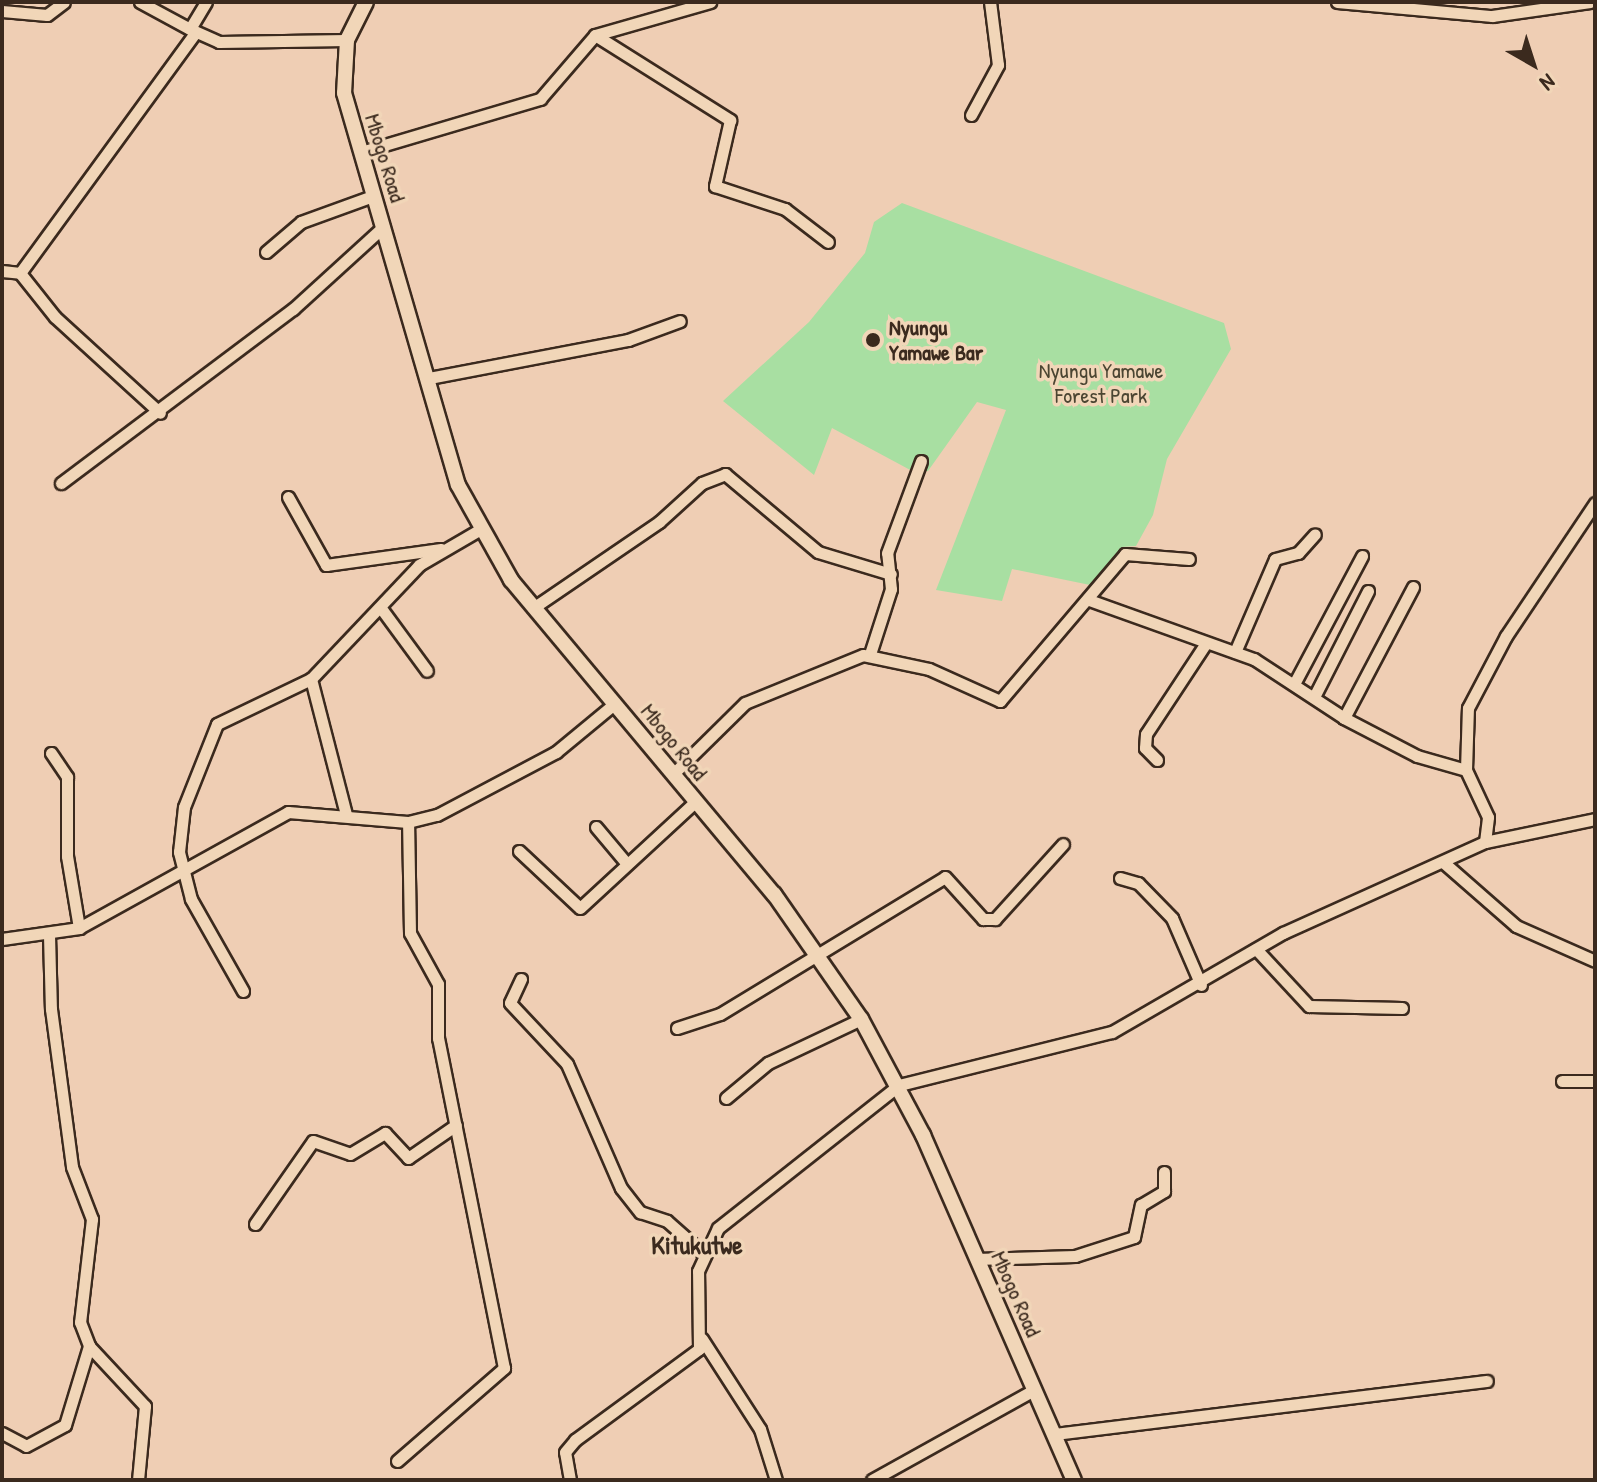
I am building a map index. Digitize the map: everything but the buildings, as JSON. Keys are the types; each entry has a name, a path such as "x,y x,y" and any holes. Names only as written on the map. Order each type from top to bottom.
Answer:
{"main road":[{"name":"Mbogo Road","path":"366,2 347,40 341,76 458,485 479,530 533,608 673,774 817,955 861,1019 899,1085 1074,1480"}],"street":[{"path":"2,11 47,15 64,2"},
{"path":"140,2 193,30 231,44 347,40"},
{"path":"20,273 193,30 206,2"},
{"path":"361,152 545,96 595,35 710,2"},
{"path":"971,115 998,65 990,2"},
{"path":"1337,2 1492,16 1590,2"},
{"path":"595,35 730,120 715,186 785,209 828,242"},
{"path":"266,252 301,222 373,196"},
{"path":"61,483 160,413 383,227"},
{"path":"2,271 20,273 55,317 160,413"},
{"path":"429,378 628,340 680,321"},
{"path":"870,654 891,574 887,553 921,461"},
{"path":"533,608 659,522 702,483 725,474 818,552 891,574"},
{"path":"288,497 326,565 441,549 479,530"},
{"path":"1485,842 1488,817 1466,770 1465,726 1476,689 1595,503"},
{"path":"1235,652 1275,559 1298,553 1315,534"},
{"path":"243,991 182,871 180,821 220,719 311,679 383,611 441,549"},
{"path":"673,774 745,703 870,654 929,669 1000,701 1129,551 1189,559"},
{"path":"1294,684 1362,556"},
{"path":"1344,718 1413,587"},
{"path":"1314,697 1368,591"},
{"path":"1089,600 1235,652 1294,684 1344,718 1417,756 1466,770"},
{"path":"383,611 427,671"},
{"path":"1157,760 1145,748 1146,734 1206,643"},
{"path":"311,679 346,814"},
{"path":"2,939 49,935 79,928 288,812 346,814 408,822 516,775 614,704"},
{"path":"51,753 67,777 67,856 79,928"},
{"path":"519,851 577,908 695,802"},
{"path":"776,1480 760,1429 702,1339 703,1253 737,1211 899,1085 1090,1040 1201,985 1256,949 1485,842 1595,819"},
{"path":"397,1461 504,1368 436,1026 438,984 410,933 408,822"},
{"path":"596,827 627,864"},
{"path":"677,1028 712,1019 945,877 983,919 995,919 1063,844"},
{"path":"1443,862 1516,926 1595,961"},
{"path":"1120,878 1138,883 1172,918 1201,985"},
{"path":"49,935 51,1009 72,1167 92,1219 80,1322 89,1346 145,1406 138,1480"},
{"path":"1256,949 1309,1006 1402,1008"},
{"path":"521,979 510,1003 567,1064 621,1188 640,1212 667,1221 703,1253"},
{"path":"726,1098 768,1063 861,1019"},
{"path":"1562,1081 1595,1081"},
{"path":"255,1224 313,1141 350,1154 385,1133 408,1158 456,1125"},
{"path":"976,1259 1075,1256 1134,1237 1138,1210 1162,1195 1164,1172"},
{"path":"570,1480 565,1452 575,1440 688,1359 702,1339"},
{"path":"2,1433 26,1446 65,1425 89,1346"},
{"path":"1054,1434 1487,1381"},
{"path":"872,1480 1034,1390"}],"green space":[{"name":"Nyungu Yamawe Forest Park","path":"902,203 1224,323 1231,349 1167,459 1153,515 1136,546 1122,547 1095,586 1012,569 1002,601 936,590 1006,410 977,402 928,471 914,472 832,428 814,475 723,401 809,322 865,253 874,222"}],"place":[{"name":"Nyungu Yamawe Bar","path":"873,340"}],"district":[{"name":"Kitukutwe","path":"697,1245"}]}
